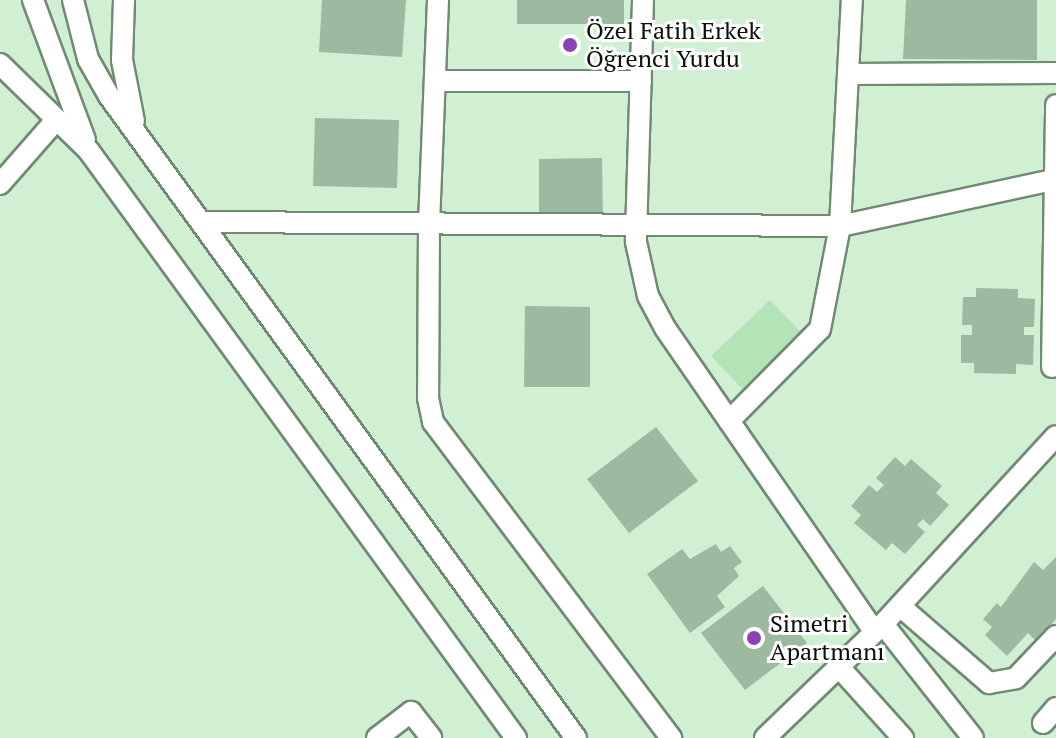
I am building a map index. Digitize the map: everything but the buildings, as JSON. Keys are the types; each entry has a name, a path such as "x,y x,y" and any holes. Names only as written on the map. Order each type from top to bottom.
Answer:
{"street":[{"path":"33,0 89,151"},
{"path":"73,0 82,41 98,78 576,738"},
{"path":"124,0 122,60 137,129"},
{"path":"438,0 429,223 428,398 433,422 671,738"},
{"path":"643,0 636,224 648,296 729,421 879,628 973,738"},
{"path":"729,421 820,329 840,226 852,0"},
{"path":"0,64 89,151 516,738"},
{"path":"848,74 1056,73"},
{"path":"435,81 641,81"},
{"path":"1052,367 1052,180 1056,105"},
{"path":"0,184 57,119"},
{"path":"203,222 840,226 1052,180"},
{"path":"765,738 879,628 1056,436"},
{"path":"900,606 989,683 1016,678 1056,636"},
{"path":"839,667 903,738"},
{"path":"377,738 411,712 431,738"}],"green space":[{"path":"770,300 810,342 751,398 711,356"}],"place":[{"name":"Özel Fatih Erkek Öğrenci Yurdu","path":"570,45"},
{"name":"Simetri Apartmanı","path":"754,638"}]}
